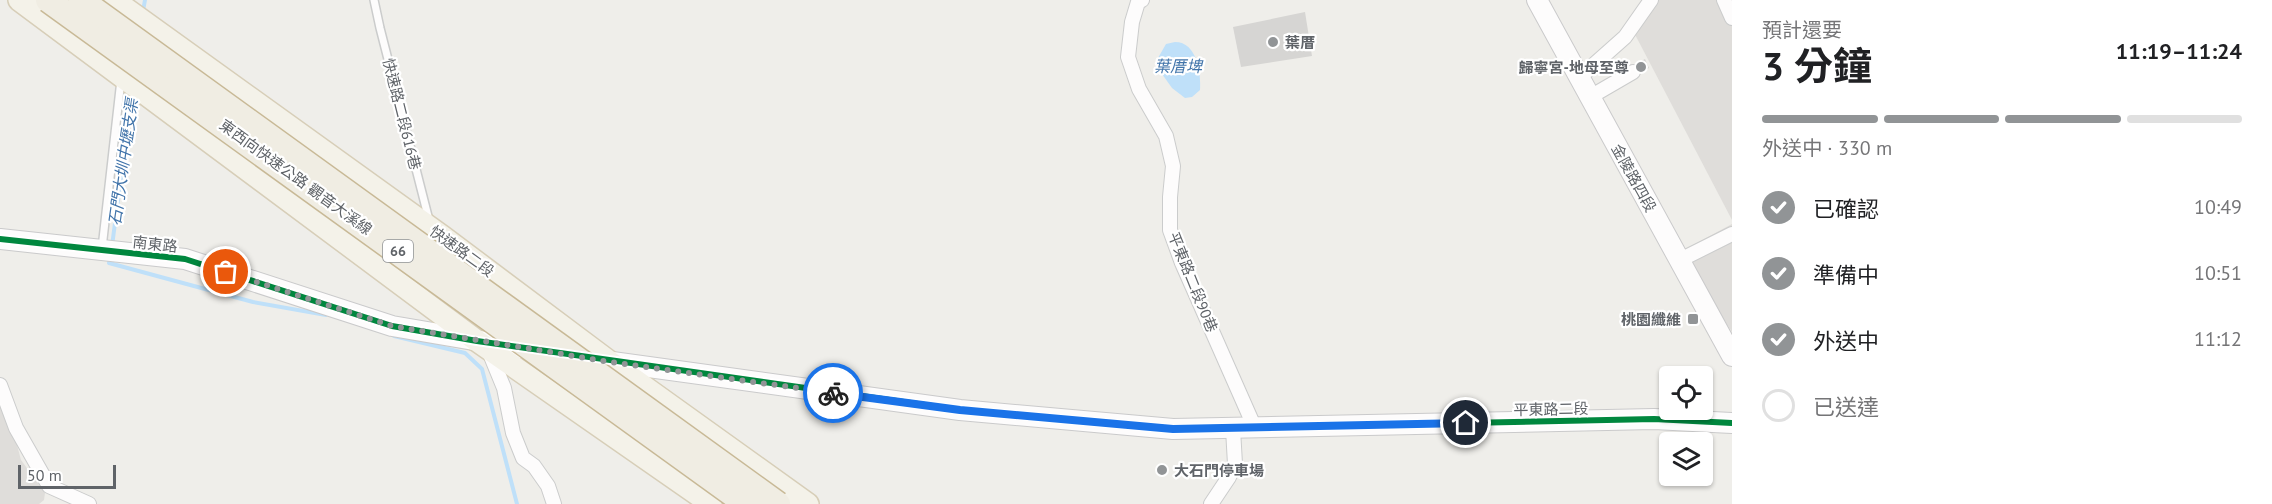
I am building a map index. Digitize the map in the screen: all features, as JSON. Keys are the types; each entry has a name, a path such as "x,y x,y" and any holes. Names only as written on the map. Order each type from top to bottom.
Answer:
{"highway":[{"name":"東西向快速公路 觀音大溪線","path":"48,0 746,504"},
{"name":"東西向快速公路 觀音大溪線","path":"81,0 778,504"}],"main road":[{"name":"66","path":"19,0 482,345 711,504"},
{"name":"快速路二段","path":"121,5 808,504"}],"street":[{"name":"平東路二段90巷","path":"1142,0 1138,2 1132,22 1128,57 1139,89 1166,136 1173,166 1170,230 1182,263 1254,426"},
{"name":"金陵路四段","path":"1537,0 1680,260 1727,334 1732,356"},
{"path":"1580,77 1625,37 1651,0"},
{"path":"1724,0 1732,18"},
{"path":"1590,97 1633,72"},
{"path":"1680,260 1732,234"},
{"name":"南東路","path":"0,239 185,259 392,326 482,345"},
{"name":"平東路二段","path":"482,345 960,410 1173,429 1654,419 1732,423"},
{"path":"482,345 504,388 513,433 523,458 534,466 548,486 554,504"},
{"path":"0,385 15,428 50,486 89,504"},
{"path":"1211,504 1235,464 1233,429"}],"lane":[{"name":"快速路二段616巷","path":"375,0 380,28 431,228"},
{"path":"108,251 122,75 121,5"}],"shaded area":[{"path":"1642,0 1732,0 1732,220 1629,23"},
{"path":"1732,224 1732,332 1680,252"},
{"path":"0,405 14,434 21,460 45,493 44,500 39,504 0,504"}],"water":[{"name":"葉厝埤","path":"1175,42 1188,47 1196,60 1200,75 1200,90 1192,97 1185,98 1172,88 1157,67 1158,58 1166,44"}],"building":[{"name":"葉厝","path":"1305,12 1312,56 1241,67 1233,27"},
{"name":"歸寧宮-地母至尊","path":"1645,59 1649,68 1637,75 1632,66"}],"waterway":[{"name":"石門大圳中壢支渠","path":"143,11 145,0"},
{"name":"石門大圳中壢支渠","path":"112,246 132,93"},
{"name":"石門大圳中壢支渠","path":"110,257 109,263 253,302 326,315"},
{"name":"石門大圳中壢支渠","path":"394,336 465,353 482,369 517,504"}],"cycle path":[{"path":"0,239 185,259 392,326 477,341 960,410 1173,429 1654,419 1732,423"}],"way so far":[{"path":"226,272 392,326 610,362 833,393"}],"place":[{"name":"葉厝","path":"1273,42"},
{"name":"歸寧宮-地母至尊","path":"1641,67"},
{"name":"桃園纖維","path":"1693,319"},
{"name":"大石門停車場","path":"1162,470"}],"route":[{"path":"833,393 960,410 1173,429 1466,423"}]}
